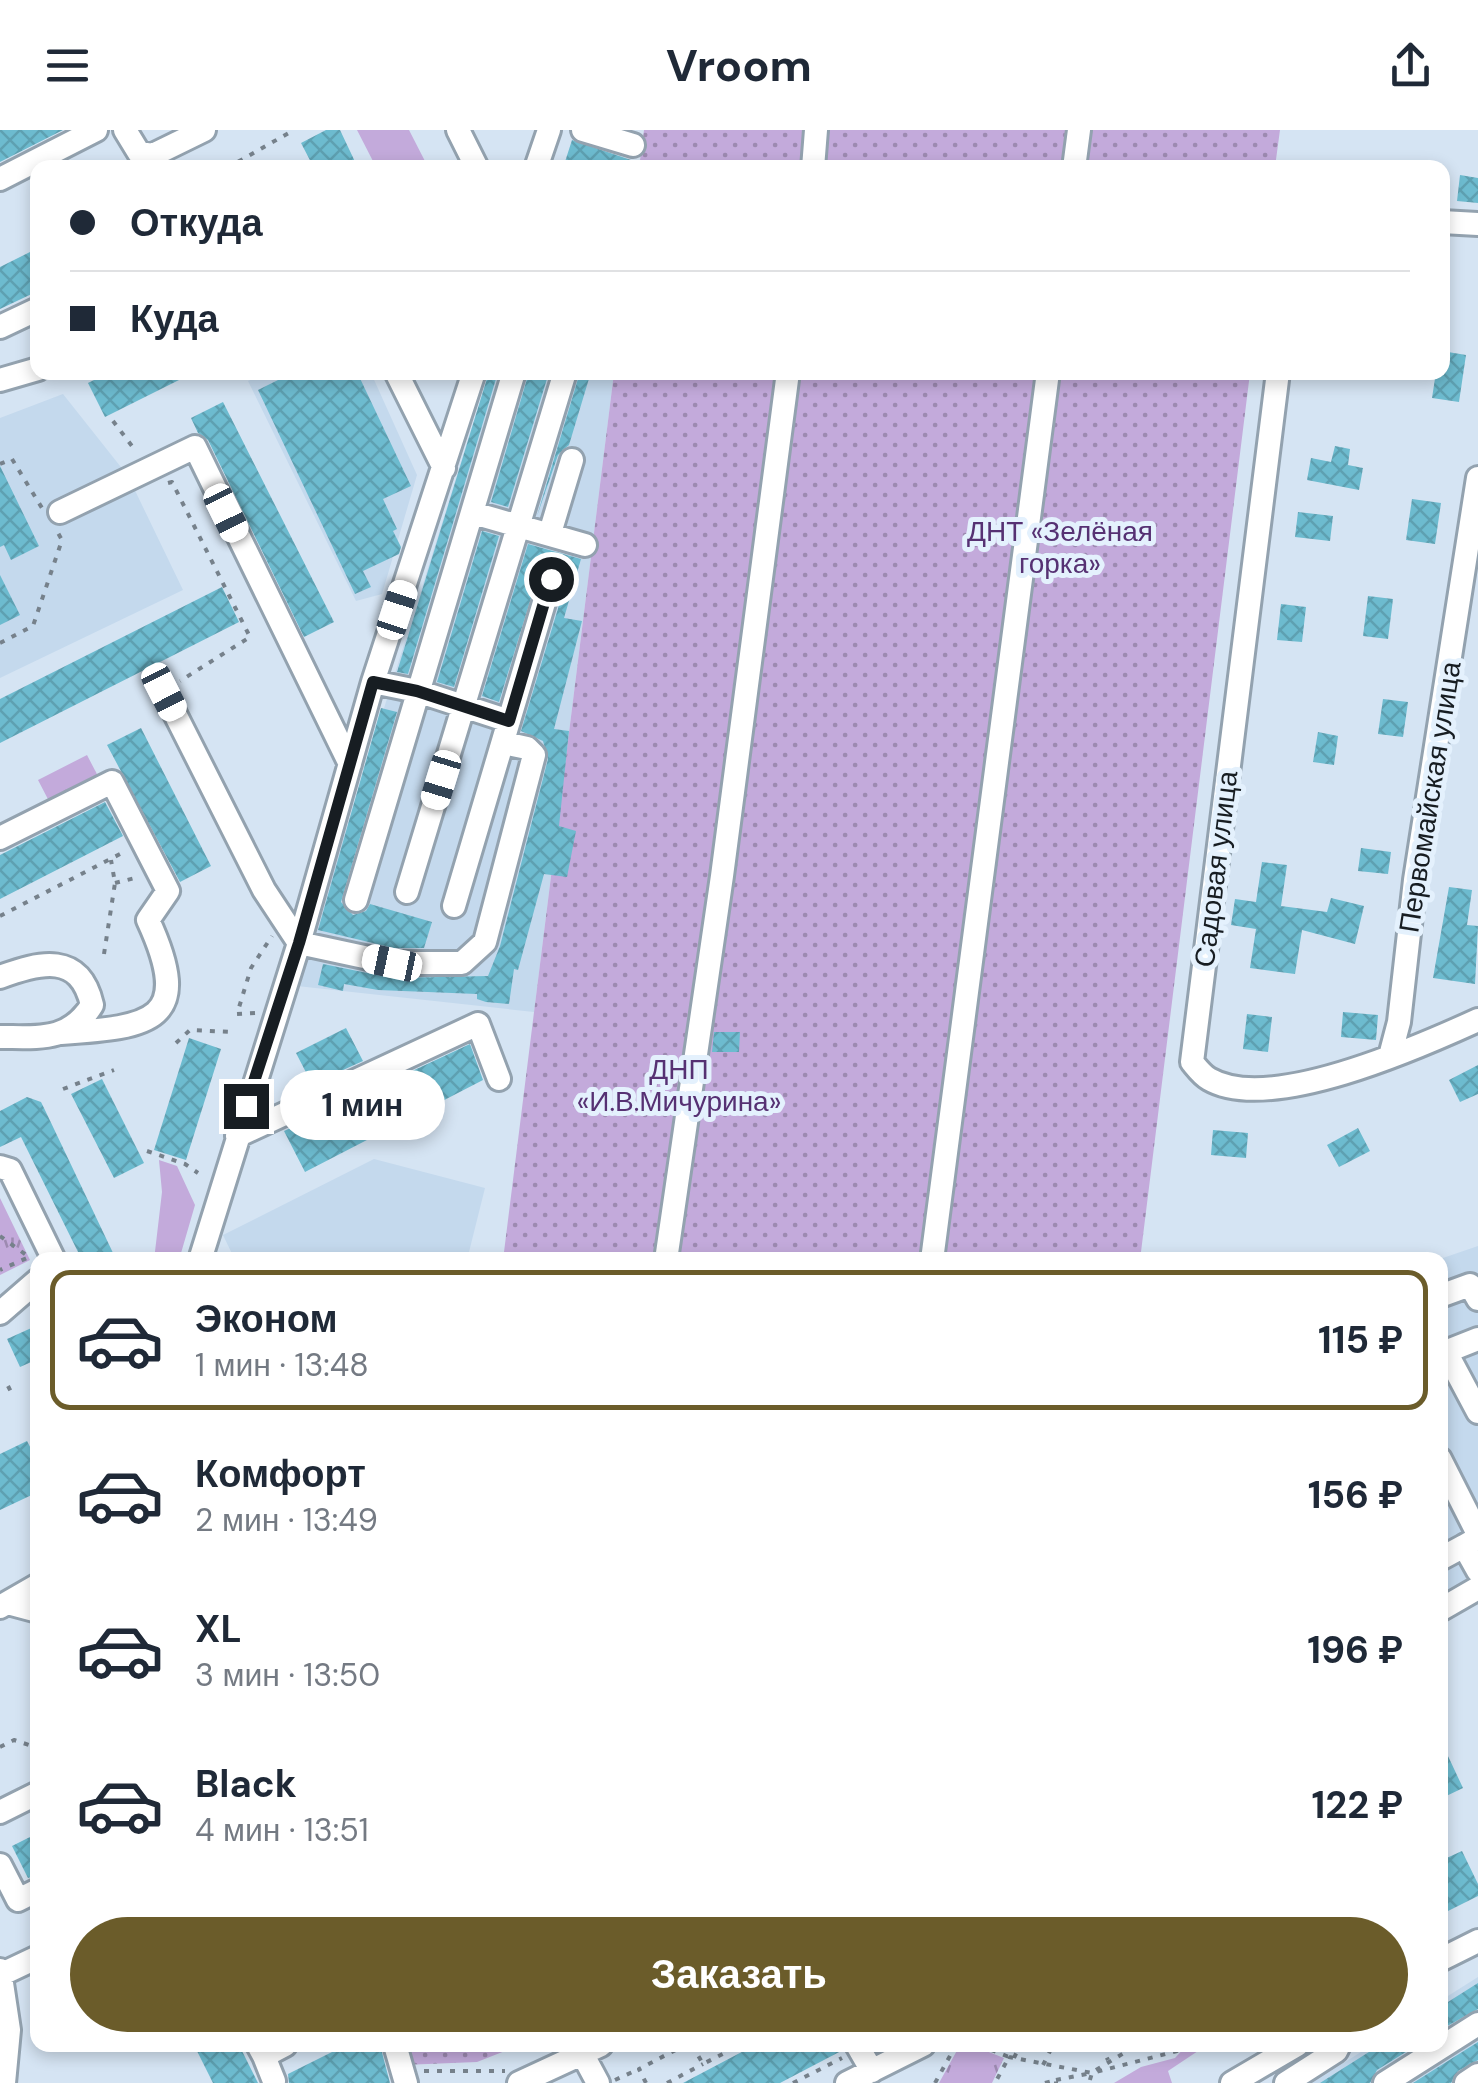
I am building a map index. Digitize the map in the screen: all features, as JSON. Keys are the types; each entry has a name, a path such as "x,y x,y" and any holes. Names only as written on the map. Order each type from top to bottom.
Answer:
{"street":[{"path":"37,160 96,130"},
{"path":"125,130 139,153 152,155 204,130"},
{"path":"458,130 473,160"},
{"path":"542,160 549,130"},
{"path":"583,130 633,145"},
{"path":"814,160 816,130"},
{"path":"1075,160 1079,130"},
{"path":"0,179 30,164"},
{"path":"1450,222 1478,224"},
{"path":"0,326 30,313"},
{"path":"0,380 30,371"},
{"path":"400,380 444,468"},
{"path":"202,1252 299,943 373,682 472,380"},
{"path":"356,900 511,380"},
{"path":"408,892 562,380"},
{"path":"667,1252 722,876 787,380"},
{"path":"933,1252 1047,380"},
{"name":"Садовая улица","path":"1277,380 1192,1062 1206,1078 1236,1089 1302,1085 1390,1056 1478,1020"},
{"path":"54,520 195,447 350,764"},
{"path":"550,534 572,460"},
{"name":"Первомайская улица","path":"1390,1056 1399,1022 1414,880 1478,478"},
{"path":"472,513 585,544"},
{"path":"454,906 551,579"},
{"path":"168,689 278,912 299,943 392,963 462,963 485,942 534,755 506,732 463,706 373,682"},
{"path":"0,838 112,782 168,891 148,920 166,967 164,1006 145,1022 128,1027 36,1037 0,1036"},
{"path":"0,977 46,963 71,969 88,984 92,1005 81,1022 60,1034"},
{"path":"237,1136 478,1024 499,1079"},
{"path":"0,1167 10,1170 50,1252"},
{"path":"656,1252 669,1233"},
{"path":"1448,1293 1470,1285 1478,1299"},
{"path":"0,1313 30,1287"},
{"path":"1448,1351 1478,1339"},
{"path":"1448,1361 1478,1412"},
{"path":"1448,1478 1473,1539 1478,1572"},
{"path":"1448,1554 1473,1539"},
{"path":"1448,1605 1478,1588"},
{"path":"4,1605 30,1590"},
{"path":"4,1605 30,1610"},
{"path":"0,1812 30,1797"},
{"path":"0,1865 18,1900 30,1894"},
{"path":"1448,1956 1478,1941"},
{"path":"4,2083 9,2030 1,1972 30,1960"},
{"path":"1448,2043 1478,2024"},
{"path":"261,2052 274,2081"},
{"path":"398,2052 411,2077"},
{"path":"513,2077 581,2052"},
{"path":"587,2052 604,2082"},
{"path":"861,2052 872,2071"},
{"path":"847,2083 909,2052"},
{"path":"1232,2083 1285,2052"},
{"path":"1286,2083 1334,2052"},
{"path":"1385,2083 1434,2052"},
{"path":"1466,2083 1478,2076"}],"path":[{"path":"241,160 294,130"},
{"path":"113,421 132,446"},
{"path":"0,464 12,459 54,520 62,540 34,626 0,643"},
{"path":"168,689 250,638 172,482"},
{"path":"0,916 112,858 115,883 104,954"},
{"path":"237,1014 251,968 270,940 278,912"},
{"path":"176,1043 190,1030 234,1032"},
{"path":"63,1090 114,1070"},
{"path":"147,1152 198,1172"},
{"path":"0,1236 29,1257 0,1270"},
{"path":"0,1747 14,1740 30,1745"},
{"path":"604,2082 674,2052"},
{"path":"694,2052 703,2064"},
{"path":"667,2083 723,2052"},
{"path":"792,2083 849,2052"},
{"path":"936,2083 952,2052"},
{"path":"997,2052 1092,2073"},
{"path":"1007,2052 1012,2058"},
{"path":"995,2083 1016,2052"},
{"path":"1043,2065 1050,2052"},
{"path":"1104,2052 1108,2060"},
{"path":"1089,2083 1092,2073 1123,2052"},
{"path":"1045,2083 1173,2052"},
{"path":"639,2069 646,2083"},
{"path":"411,2077 513,2077"}],"shaded area":[{"path":"374,380 417,475 382,594 356,601 248,381"},
{"path":"487,380 613,380 534,1012 297,986"},
{"path":"63,394 128,476 183,590 0,678 0,418"},
{"path":"374,1159 485,1188 469,1252 231,1252 223,1235"},
{"path":"1478,1246 1478,1574 1448,1592 1448,1256"},
{"path":"1478,1977 1478,2083 1312,2083 1361,2052 1448,2052 1448,1996"}],"green space":[{"path":"357,130 409,130 424,160 372,160"},
{"path":"644,130 1280,130 1276,160 640,160"},
{"path":"613,380 1249,380 1141,1252 504,1252"},
{"path":"87,755 100,780 51,805 38,780"},
{"path":"159,1160 177,1166 195,1205 181,1252 155,1252 162,1192"},
{"path":"0,1198 30,1260 0,1275"},
{"path":"404,2052 502,2052 477,2062 403,2065"},
{"path":"956,2052 989,2052 1004,2058 992,2083 939,2083"},
{"path":"1181,2052 1196,2052 1168,2071 1172,2083 1114,2083 1141,2067 1175,2058"}],"building":[{"path":"0,130 63,130 0,162"},
{"path":"326,130 340,130 354,160 310,160 301,143"},
{"path":"572,140 631,160 566,160"},
{"path":"1460,175 1478,178 1478,203 1457,201"},
{"path":"30,252 30,295 0,309 0,267"},
{"path":"1450,352 1466,355 1459,402 1432,398 1435,380 1450,380"},
{"path":"94,380 179,380 105,417 88,383"},
{"path":"278,380 361,380 411,486 383,499 401,547 399,554 363,571 371,587 355,594 258,390"},
{"path":"487,380 496,380 408,674 397,672"},
{"path":"527,380 547,380 508,507 491,502"},
{"path":"578,380 589,380 569,445 558,455 537,516"},
{"path":"223,402 334,622 304,637 208,440 198,433 191,418"},
{"path":"1335,446 1350,449 1348,465 1363,468 1359,490 1307,480 1311,458 1331,462"},
{"path":"0,466 39,546 11,560 4,545 0,547"},
{"path":"1412,499 1441,503 1435,544 1406,540"},
{"path":"1298,512 1333,516 1330,541 1295,537"},
{"path":"482,531 499,536 454,687 437,682"},
{"path":"528,544 581,559 564,618 582,621 554,729 569,731 559,826 576,831 567,877 544,874 518,970 514,969 509,1004 486,1002 477,999 477,994 378,990 344,984 343,991 318,985 323,964 392,978 488,976 500,946 548,759 543,741 521,731 566,582 562,569 556,565 540,569 499,702 482,696"},
{"path":"0,575 20,615 0,625"},
{"path":"222,587 239,622 0,743 0,699"},
{"path":"1368,596 1393,599 1388,639 1363,636"},
{"path":"1281,604 1306,607 1302,642 1277,640"},
{"path":"1383,699 1408,702 1403,737 1378,734"},
{"path":"381,708 397,712 341,902 353,915 366,911 370,904 432,922 424,948 394,948 318,930"},
{"path":"141,728 211,866 180,882 107,745"},
{"path":"1318,732 1338,736 1334,765 1313,762"},
{"path":"105,802 123,836 0,899 0,855"},
{"path":"1361,848 1391,852 1388,874 1358,871"},
{"path":"1262,862 1287,865 1281,906 1327,912 1331,898 1364,906 1355,944 1302,930 1295,974 1250,968 1256,929 1231,925 1235,899 1256,902"},
{"path":"1449,887 1472,890 1467,925 1478,926 1475,984 1433,978"},
{"path":"1343,1012 1378,1015 1376,1040 1341,1037"},
{"path":"1247,1014 1272,1017 1268,1052 1243,1049"},
{"path":"346,1028 363,1061 312,1084 296,1053"},
{"path":"714,1032 740,1032 739,1052 712,1052"},
{"path":"189,1038 221,1049 186,1160 154,1150"},
{"path":"470,1044 483,1080 305,1172 284,1131"},
{"path":"1478,1065 1478,1094 1460,1102 1449,1080"},
{"path":"102,1079 144,1163 114,1178 71,1094"},
{"path":"27,1097 41,1102 113,1252 78,1252 21,1137 0,1147 0,1111"},
{"path":"1358,1128 1370,1151 1339,1167 1327,1145"},
{"path":"1213,1130 1248,1133 1246,1158 1211,1155"},
{"path":"30,1329 30,1363 20,1367 7,1339"},
{"path":"27,1441 30,1447 30,1496 0,1510 0,1454"},
{"path":"1448,1756 1463,1788 1448,1795"},
{"path":"30,1837 30,1877 28,1878 12,1846"},
{"path":"1462,1851 1478,1884 1478,1896 1448,1911 1448,1857"},
{"path":"1478,1983 1478,2009 1448,2026 1448,2002"},
{"path":"1478,2042 1478,2060 1458,2071 1451,2083 1413,2083"},
{"path":"198,2052 242,2052 258,2083 213,2083"},
{"path":"332,2052 382,2052 390,2083 289,2083 288,2074"},
{"path":"742,2052 839,2052 780,2083 683,2083"},
{"path":"1369,2052 1406,2052 1377,2070 1370,2083 1320,2083"}],"route":[{"path":"246,1106 299,943 373,682 417,691 509,721 551,579"}],"park label":[{"name":"ДНТ «Зелёная горка»","path":"1060,547"},
{"name":"ДНП «И.В.Мичурина»","path":"679,1085"}]}
